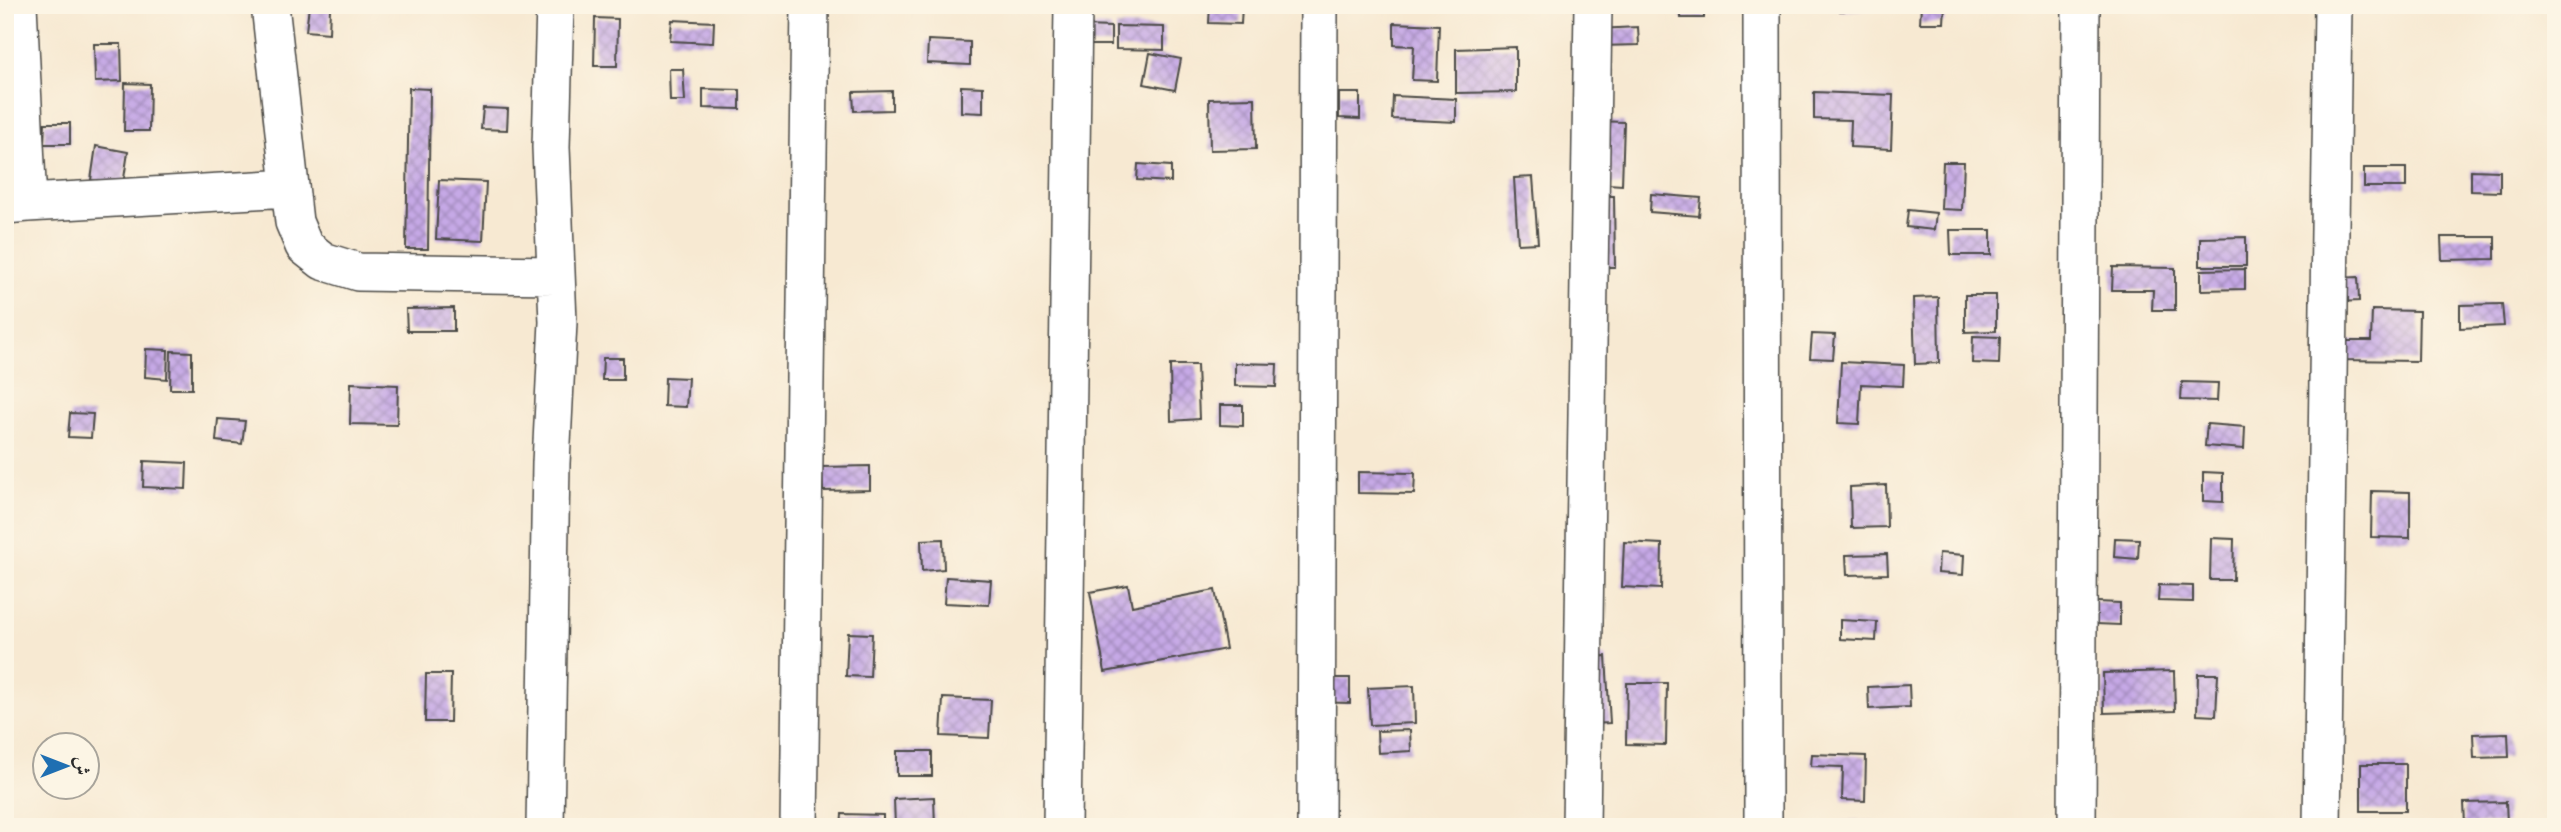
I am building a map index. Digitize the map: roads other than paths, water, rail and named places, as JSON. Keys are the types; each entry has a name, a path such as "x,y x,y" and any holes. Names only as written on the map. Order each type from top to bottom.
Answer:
{"street":[{"path":"18,5 17,204 290,188"},
{"path":"270,5 294,222 304,246 323,261 358,272 555,275"},
{"path":"545,827 551,463 558,322 551,147 555,5"},
{"path":"799,827 810,5"},
{"path":"1062,827 1073,5"},
{"path":"1316,827 1319,5"},
{"path":"1581,827 1593,5"},
{"path":"1762,5 1763,827"},
{"path":"2077,827 2081,5"},
{"path":"2322,827 2333,5"}]}
